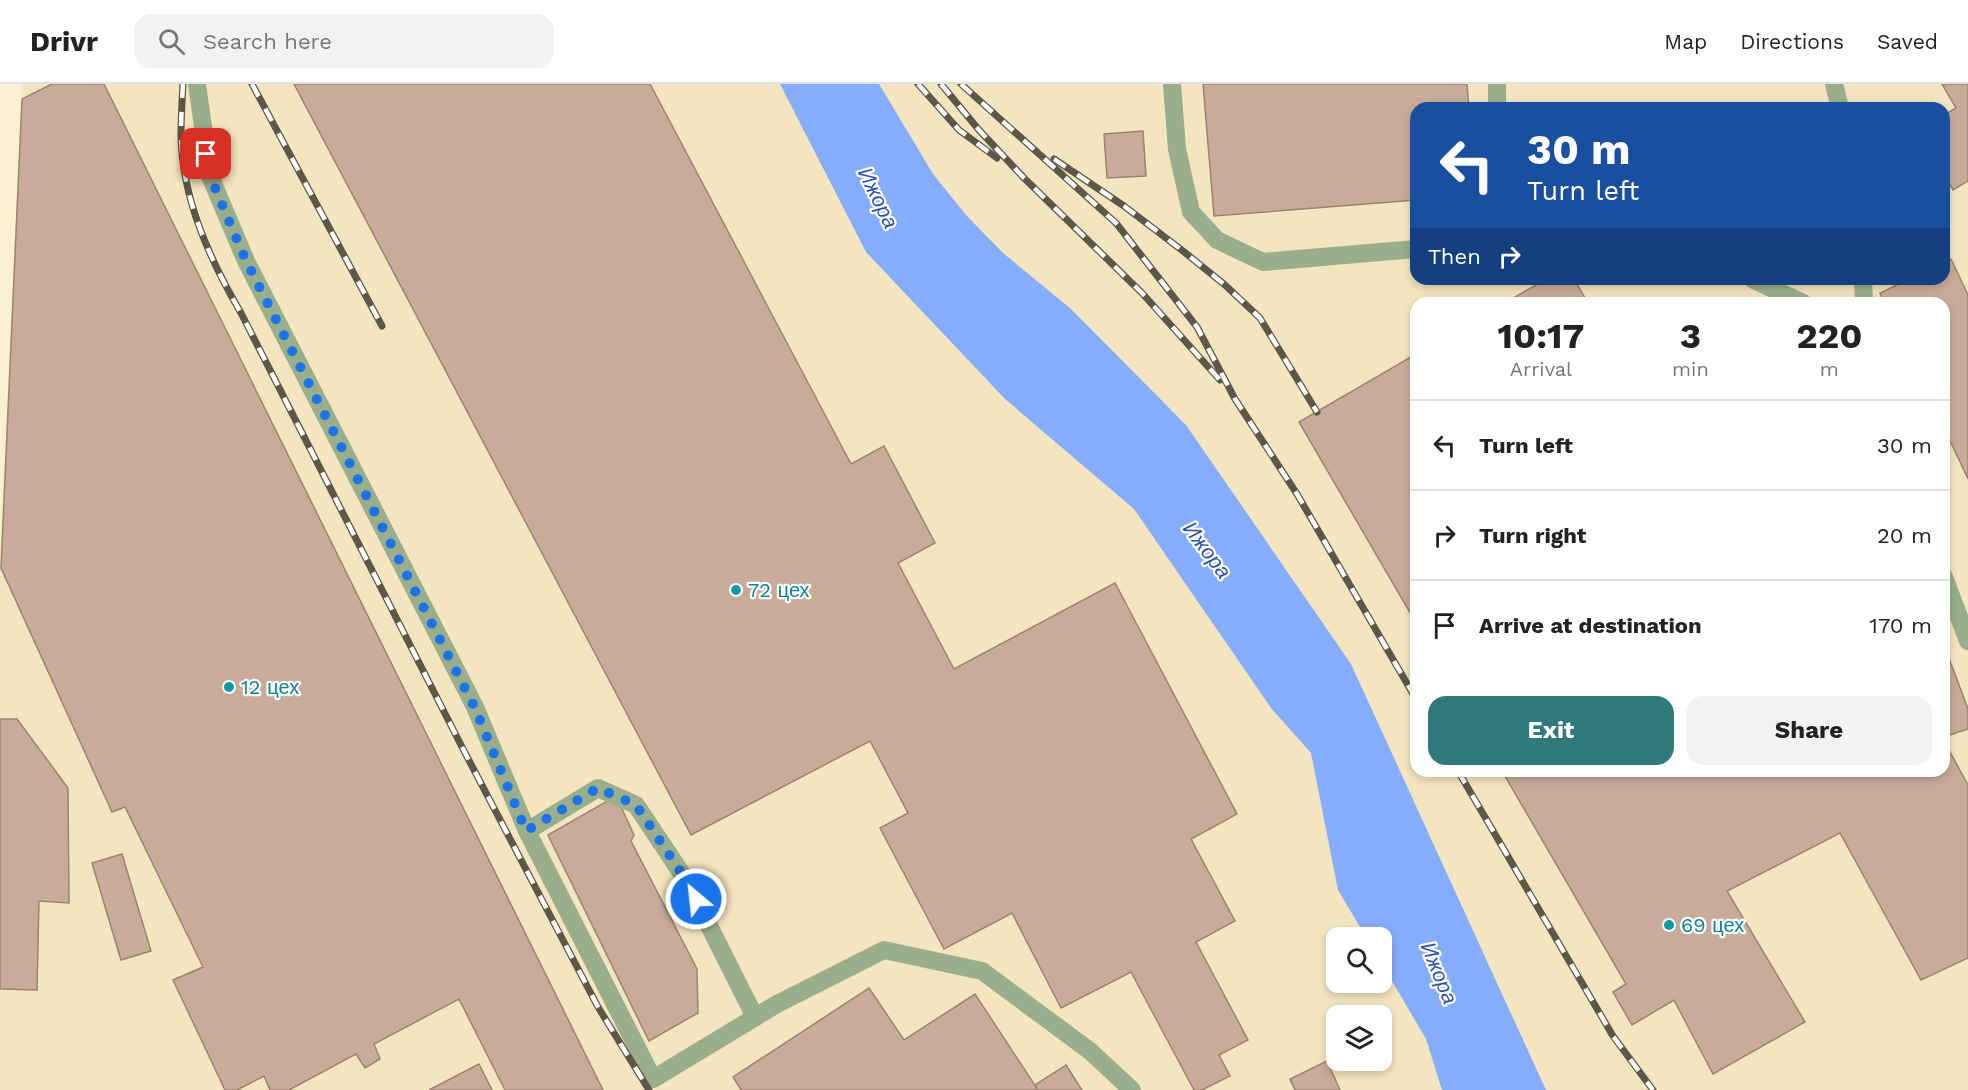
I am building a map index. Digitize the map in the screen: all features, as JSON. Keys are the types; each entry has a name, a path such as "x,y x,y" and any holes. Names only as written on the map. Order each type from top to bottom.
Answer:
{"lane":[{"path":"197,84 210,176 242,250 475,708 526,831 653,1078 755,1017 884,950 982,971 1090,1052 1132,1090"},
{"path":"1172,84 1177,149 1191,212 1217,240 1263,262 1410,250"},
{"path":"1497,84 1497,102"},
{"path":"1834,84 1838,102"},
{"path":"1765,285 1790,297"},
{"path":"1950,593 1968,641"},
{"path":"526,831 598,788 636,805 686,880 755,1017"}],"shaded area":[{"path":"22,84 1968,84 1968,1090 0,1090 0,552"}],"water":[{"name":"Ижора","path":"780,84 879,84 933,174 966,215 1003,253 1071,309 1186,425 1351,664 1546,1090 1442,1090 1426,1039 1392,981 1392,927 1360,927 1338,890 1311,753 1271,708 1134,509 1005,399 866,252"}],"building":[{"name":"12 цех","path":"52,84 104,84 603,1090 505,1090 459,999 374,1044 380,1059 365,1068 356,1054 289,1090 270,1090 264,1076 237,1090 225,1090 173,980 203,967 125,807 112,812 1,568 22,99"},
{"name":"72 цех","path":"294,84 650,84 851,464 884,446 935,543 898,563 954,669 1115,583 1237,814 1191,839 1235,921 1196,942 1248,1040 1219,1055 1230,1076 1202,1090 1194,1090 1131,972 1061,1008 1012,913 944,949 880,828 908,813 870,741 691,835"},
{"path":"1203,84 1467,84 1468,102 1410,102 1410,200 1214,216"},
{"path":"1942,84 1968,84 1968,181 1953,190 1950,185 1950,112 1956,108"},
{"path":"1143,131 1146,176 1107,178 1104,134"},
{"path":"1950,260 1968,295 1968,479 1950,441 1950,297 1882,297 1880,293 1897,285 1950,285"},
{"path":"1536,285 1578,285 1584,297 1515,297"},
{"path":"1410,357 1410,613 1299,422"},
{"path":"1950,661 1968,709 1968,729 1950,735"},
{"path":"0,719 17,719 68,788 69,903 39,901 37,990 0,989"},
{"name":"69 цех","path":"1950,752 1968,785 1968,958 1921,980 1840,833 1727,891 1805,1022 1713,1074 1674,1000 1632,1025 1613,992 1626,984 1505,777 1950,777"},
{"path":"616,796 634,835 631,841 697,969 698,1013 649,1041 548,835"},
{"path":"122,854 151,951 121,960 92,863"},
{"path":"869,988 904,1040 975,994 1038,1090 741,1090 733,1077"},
{"path":"1326,1061 1326,1071 1331,1071 1340,1090 1295,1090 1290,1079"},
{"path":"479,1064 492,1090 429,1090"},
{"path":"1066,1065 1082,1090 1038,1090 1035,1085"}],"railway":[{"path":"183,84 181,135 186,182 200,228 219,272 598,1007 649,1090"},
{"path":"252,84 382,326"},
{"path":"918,84 959,130 997,158"},
{"path":"941,84 979,130 1024,178 1142,293 1220,380"},
{"path":"961,84 1116,223 1197,327 1235,399 1297,494 1410,689"},
{"path":"1054,159 1124,206 1183,251 1225,285 1260,318 1317,412"},
{"path":"1462,777 1613,1036 1653,1090"}],"place":[{"name":"72 цех","path":"736,590"},
{"name":"12 цех","path":"229,687"},
{"name":"69 цех","path":"1669,925"}],"route":[{"path":"206,154 210,176 246,261 475,708 526,831 598,788 636,805 696,899"}]}
